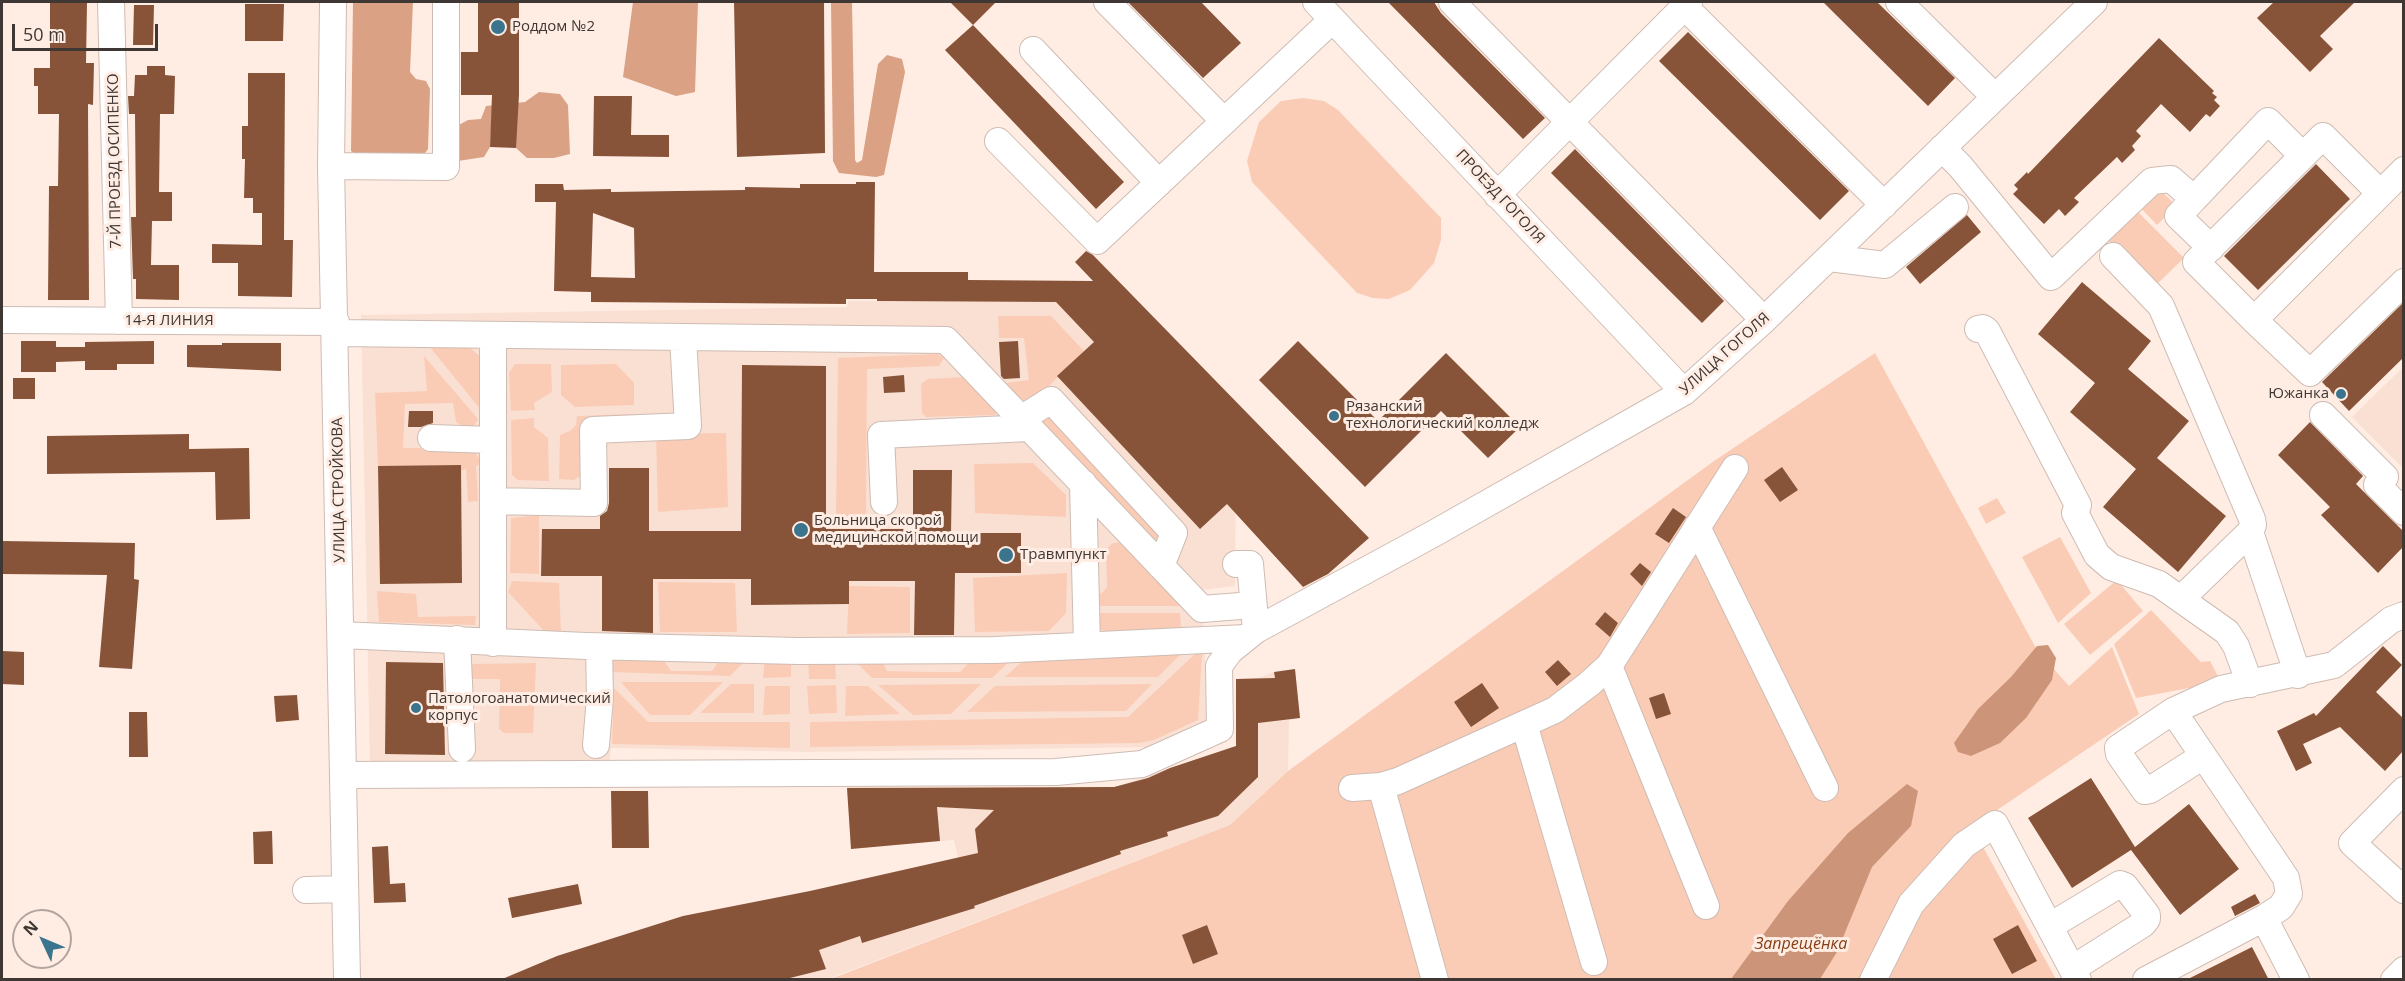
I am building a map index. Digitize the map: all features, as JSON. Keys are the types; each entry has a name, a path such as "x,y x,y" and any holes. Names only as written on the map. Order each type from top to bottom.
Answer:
{"street":[{"name":"7-Й ПРОЕЗД ОСИПЕНКО","path":"111,2 119,321"},
{"name":"УЛИЦА СТРОЙКОВА","path":"333,2 331,166 336,327 347,980"},
{"path":"331,166 446,167 446,2"},
{"path":"1107,2 1224,121"},
{"path":"1452,2 1764,320"},
{"path":"1899,2 1995,97"},
{"name":"УЛИЦА ГОГОЛЯ","path":"1251,634 1684,392 1764,320 2094,2"},
{"path":"1497,195 1687,4 1884,205"},
{"path":"998,141 1097,241 1224,121 1325,8"},
{"name":"ПРОЕЗД ГОГОЛЯ","path":"1325,8 1497,195 1684,392"},
{"path":"1033,50 1159,183"},
{"path":"2211,248 2178,216 2268,121 2303,156"},
{"path":"2380,193 2323,136 2196,262 2310,373 2403,282"},
{"path":"1942,148 1960,166 2051,277 2152,181 2171,179 2194,200"},
{"path":"2254,320 2403,170"},
{"path":"1829,258 1885,265 1955,207"},
{"path":"2113,256 2161,306 2252,519 2253,525 2250,532 2181,599"},
{"name":"14-Я ЛИНИЯ","path":"2,320 336,327 493,335 946,340 1202,609 1254,605"},
{"path":"1978,329 1983,328 1987,331 2078,505 2075,513 2097,555 2111,567 2158,584 2233,638 2250,684"},
{"path":"493,335 493,643"},
{"path":"493,501 594,503 593,429 688,426 683,337"},
{"path":"884,502 881,435 1025,423 1051,400 1174,533 1161,566"},
{"path":"2323,415 2385,477 2377,485 2403,512"},
{"path":"431,438 493,440"},
{"path":"1352,788 1398,782 1555,710 1609,666 1735,468"},
{"path":"1083,483 1087,645"},
{"path":"1697,527 1825,788"},
{"path":"2250,532 2298,675"},
{"path":"344,775 1056,772 1142,764 1220,729 1219,666 1230,651 1251,634 1254,605 1250,564 1236,564"},
{"path":"2203,756 2145,791 2119,754 2118,748 2173,711 2222,689 2298,675 2334,665 2391,620 2403,615"},
{"path":"341,635 599,647 808,651 995,650 1251,634"},
{"path":"457,639 462,749"},
{"path":"596,746 600,697 599,647"},
{"path":"1609,666 1706,906"},
{"path":"2146,980 2264,918 2281,907 2289,894 2286,878 2173,711"},
{"path":"1524,724 1594,962"},
{"path":"1381,786 1434,980"},
{"path":"2403,790 2352,843 2403,890"},
{"path":"1873,980 1911,904 1964,845 1995,824 2075,974 2147,919 2125,886 2120,884 2050,926"},
{"path":"306,890 345,889"},
{"path":"2264,918 2296,980"},
{"path":"2394,980 2403,970"}],"shaded area":[{"path":"353,2 413,2 410,72 416,79 426,81 430,89 428,149 422,157 361,158 351,151"},
{"path":"633,2 698,2 695,92 676,96 623,77"},
{"path":"831,2 852,2 855,160 857,163 862,160 878,64 887,55 902,59 905,72 884,175 876,177 839,173 833,161"},
{"path":"539,92 560,94 568,105 570,154 554,158 527,158 516,148 492,113 490,147 484,157 458,161 455,127 468,120 481,119 486,106 525,102"},
{"path":"1303,98 1324,101 1338,110 1441,218 1441,240 1434,263 1410,290 1389,299 1373,298 1357,293 1252,182 1247,161 1259,122 1281,101"},
{"path":"2155,184 2176,206 2157,225 2136,203"},
{"path":"2133,207 2184,258 2154,287 2104,236"},
{"name":"Больница скорой медицинской помощи","path":"848,301 1056,302 1220,473 1236,473 1235,586 1201,590 1206,719 1202,728 1151,747 810,752 611,748 609,766 370,768 361,315 847,307"},
{"path":"998,316 1051,316 1084,351 1040,395 1024,401 1006,389 1006,383 1029,380 1024,338 999,338"},
{"path":"429,346 469,347 482,358 481,410"},
{"path":"1875,353 2037,650 2069,686 2112,647 2139,714 1972,827 2056,979 828,980 1230,825 1288,771 1714,461"},
{"path":"938,354 944,358 939,366 867,369 866,516 836,516 838,358"},
{"path":"424,356 478,419 474,426 468,429 456,422 453,403 405,404 403,448 472,448 482,463 476,466 478,501 468,502 466,469 461,471 378,466 375,393 427,391"},
{"path":"515,364 551,364 552,392 534,403 535,410 511,411 509,373"},
{"path":"616,364 634,383 634,405 575,407 561,395 561,365"},
{"path":"2403,367 2403,468 2352,417"},
{"path":"963,377 997,410 995,415 926,417 922,413 921,384 928,379"},
{"path":"632,414 631,418 587,420 585,473 574,480 559,479 560,435 570,431 576,425 577,416"},
{"path":"1046,414 1161,528 1162,541 1154,544 1040,429 1042,416"},
{"path":"534,418 534,427 548,438 549,481 518,480 512,475 511,420"},
{"path":"726,433 728,507 658,512 656,434"},
{"path":"1033,463 1066,495 1066,517 975,513 974,464"},
{"path":"1997,498 2006,513 1986,524 1978,508"},
{"path":"539,515 539,574 510,573 511,518"},
{"path":"2060,537 2091,593 2058,623 2022,557"},
{"path":"1123,542 1183,606 1092,606 1092,596 1102,593 1107,587 1106,549 1113,543"},
{"path":"1067,573 1066,613 1049,631 975,632 973,578"},
{"path":"2117,580 2143,611 2090,655 2064,624"},
{"path":"512,581 559,583 561,633 547,634 508,592"},
{"path":"658,582 735,583 737,632 660,632"},
{"path":"849,586 910,587 910,633 847,634"},
{"path":"377,591 416,594 418,617 476,616 475,625 379,622"},
{"path":"2151,610 2201,662 2210,661 2221,682 2136,698 2114,644"},
{"path":"1092,613 1180,613 1181,628 1107,631 1097,629"},
{"path":"1185,650 1158,677 1005,677 1025,659 1127,657 1141,651"},
{"path":"611,654 661,656 671,671 712,671 723,655 751,655 730,676 611,672"},
{"path":"1195,654 1202,654 1198,720 1154,740 1139,743 810,747 810,722 1128,717"},
{"path":"879,656 887,671 931,672 960,672 974,657 1013,658 992,678 872,678 852,658"},
{"path":"765,657 791,658 791,677 763,678"},
{"path":"835,657 836,679 809,679 808,658"},
{"path":"536,663 533,733 504,733 499,729 500,679 471,679 470,664"},
{"path":"1295,669 1300,718 1289,720 1288,771 1230,825 828,979 498,980 557,956 683,916 958,858 954,840 851,849 847,787 990,789 1115,787 1236,746 1236,679 1258,678 1274,672"},
{"path":"621,682 723,682 690,715 650,715"},
{"path":"731,684 754,684 754,713 700,713"},
{"path":"981,684 951,714 913,715 878,685"},
{"path":"1152,684 1126,711 967,712 995,686"},
{"path":"836,685 837,713 809,714 807,686"},
{"path":"765,686 790,686 790,714 763,715"},
{"path":"846,686 868,686 900,714 845,716"},
{"path":"614,688 648,722 790,722 790,748 612,744"}],"water":[{"path":"2048,645 2056,658 2052,680 2026,718 2000,743 1971,756 1958,752 1954,743 1978,709 2011,677 2037,646"},
{"name":"Запрещёнка","path":"1907,784 1918,791 1911,826 1872,867 1837,952 1820,979 1731,979 1788,901 1848,833"}],"building":[{"name":"Роддом №2","path":"478,2 519,2 519,95 516,148 490,147 492,95 461,95 461,52 478,52"},
{"path":"734,2 824,2 825,153 737,157"},
{"path":"950,2 996,2 973,25"},
{"path":"1128,2 1201,2 1241,43 1203,78"},
{"path":"1388,2 1434,2 1441,13 1545,118 1523,139"},
{"path":"1823,2 1877,2 1955,78 1928,106"},
{"path":"2274,2 2355,2 2320,36 2333,49 2310,72 2257,18"},
{"path":"50,3 87,3 86,63 94,63 93,105 88,104 89,300 48,300 49,186 58,186 59,114 38,114 38,86 34,86 34,68 50,68"},
{"path":"245,4 284,4 283,41 245,41"},
{"path":"134,5 154,5 153,45 133,45"},
{"path":"973,25 1124,182 1096,209 945,50"},
{"path":"1688,32 1849,191 1820,220 1659,61"},
{"path":"2159,38 2214,91 2212,93 2217,97 2214,100 2220,106 2210,117 2206,114 2190,132 2161,104 2136,131 2141,136 2132,146 2135,150 2122,163 2117,157 2074,198 2079,202 2065,216 2059,209 2044,224 2013,194 2018,189 2014,185 2027,172 2028,174"},
{"path":"147,66 165,66 165,75 175,76 174,114 160,114 159,192 172,192 172,221 152,221 151,265 179,265 179,300 136,299 136,279 133,279 131,217 136,217 135,114 129,114 128,96 134,96 135,75 147,75"},
{"path":"248,73 285,73 284,240 293,240 292,297 238,296 238,263 212,263 212,244 262,245 262,213 253,213 253,198 244,198 245,159 242,159 242,126 248,126"},
{"path":"594,96 632,96 631,135 669,135 669,157 593,156"},
{"path":"1575,149 1724,301 1702,323 1551,173"},
{"path":"2316,164 2350,199 2258,290 2224,256"},
{"path":"856,182 875,182 874,272 968,272 968,280 1093,281 1075,262 1086,251 1093,255 1369,538 1328,574 1303,587 1227,504 1200,529 1057,376 1094,342 1056,302 846,299 846,304 591,302 591,292 554,291 556,202 535,202 535,184 563,184 564,190 611,189 611,192 745,190 745,187 800,188 800,184 856,184","holes":["593,213 634,228 635,278 591,277"]},
{"path":"1967,215 1981,232 1920,284 1906,267"},
{"path":"2082,282 2151,341 2128,369 2189,421 2157,458 2226,516 2178,572 2103,507 2136,469 2070,412 2095,383 2038,334"},
{"path":"2403,303 2403,358 2349,411 2322,382"},
{"path":"21,341 56,341 56,347 85,347 85,342 154,341 154,364 117,364 117,370 85,370 85,361 56,362 56,372 21,372"},
{"path":"1018,341 1020,378 1004,379 1001,376 999,342"},
{"name":"Рязанский технологический колледж","path":"1298,341 1378,421 1446,353 1520,427 1488,458 1441,411 1365,487 1259,380"},
{"path":"222,343 281,343 281,371 187,367 187,345 222,345"},
{"path":"742,365 826,366 826,529 913,529 913,470 952,470 951,533 1021,533 1021,573 955,573 954,635 914,635 915,581 849,581 849,604 751,605 751,579 653,579 653,633 602,631 602,576 541,576 542,529 600,529 600,516 607,511 609,503 609,468 649,468 649,531 741,531"},
{"path":"904,375 905,392 884,393 883,377"},
{"path":"13,378 35,378 35,399 13,399"},
{"path":"409,411 433,411 433,423 421,427 408,427"},
{"path":"2310,422 2363,476 2356,484 2403,531 2403,547 2378,573 2321,515 2330,507 2278,455"},
{"path":"189,434 189,449 249,448 250,519 216,520 215,472 47,474 47,436"},
{"path":"461,465 462,583 380,584 378,466"},
{"path":"1782,467 1798,490 1780,502 1764,480"},
{"path":"1673,508 1686,517 1669,543 1655,534"},
{"path":"2,541 135,543 134,579 139,580 132,669 99,667 107,575 2,574"},
{"path":"1640,563 1651,572 1642,586 1630,574"},
{"path":"1605,612 1618,623 1610,637 1595,624"},
{"path":"2383,646 2402,665 2376,692 2403,718 2403,751 2385,771 2340,727 2303,744 2312,763 2296,771 2277,731 2314,713 2316,716"},
{"path":"2,651 24,652 24,685 2,684"},
{"path":"1558,660 1571,674 1557,686 1545,672"},
{"name":"Патологоанатомический корпус","path":"386,662 443,663 445,755 385,754"},
{"path":"1295,669 1300,718 1258,723 1258,777 1218,816 1167,832 1168,836 1120,851 1121,854 974,906 975,908 862,943 860,936 819,950 826,969 782,980 500,980 557,956 683,916 810,891 978,853 975,829 994,810 937,807 940,841 851,849 847,788 1114,787 1148,778 1170,768 1236,746 1236,679 1275,678 1274,672"},
{"path":"1482,683 1499,708 1471,727 1454,702"},
{"path":"1664,693 1671,714 1656,719 1649,698"},
{"path":"297,695 299,720 276,722 274,696"},
{"path":"129,712 147,712 148,757 129,757"},
{"path":"2091,778 2135,847 2189,804 2239,869 2180,915 2131,850 2072,888 2028,818"},
{"path":"611,791 648,791 649,848 612,848"},
{"path":"272,831 273,864 254,864 253,832"},
{"path":"388,846 390,884 405,883 406,902 374,903 372,847"},
{"path":"578,884 582,904 512,918 508,898"},
{"path":"2255,894 2260,903 2235,916 2231,907"},
{"path":"1207,925 1218,954 1193,964 1182,935"},
{"path":"2018,925 2037,961 2012,974 1993,939"},
{"path":"2252,947 2269,980 2186,980"}],"place":[{"name":"Роддом №2","path":"498,27"},
{"name":"Южанка","path":"2341,394"},
{"name":"Рязанский технологический колледж","path":"1334,416"},
{"name":"Больница скорой медицинской помощи","path":"801,530"},
{"name":"Травмпункт","path":"1006,555"},
{"name":"Патологоанатомический корпус","path":"416,708"}]}
